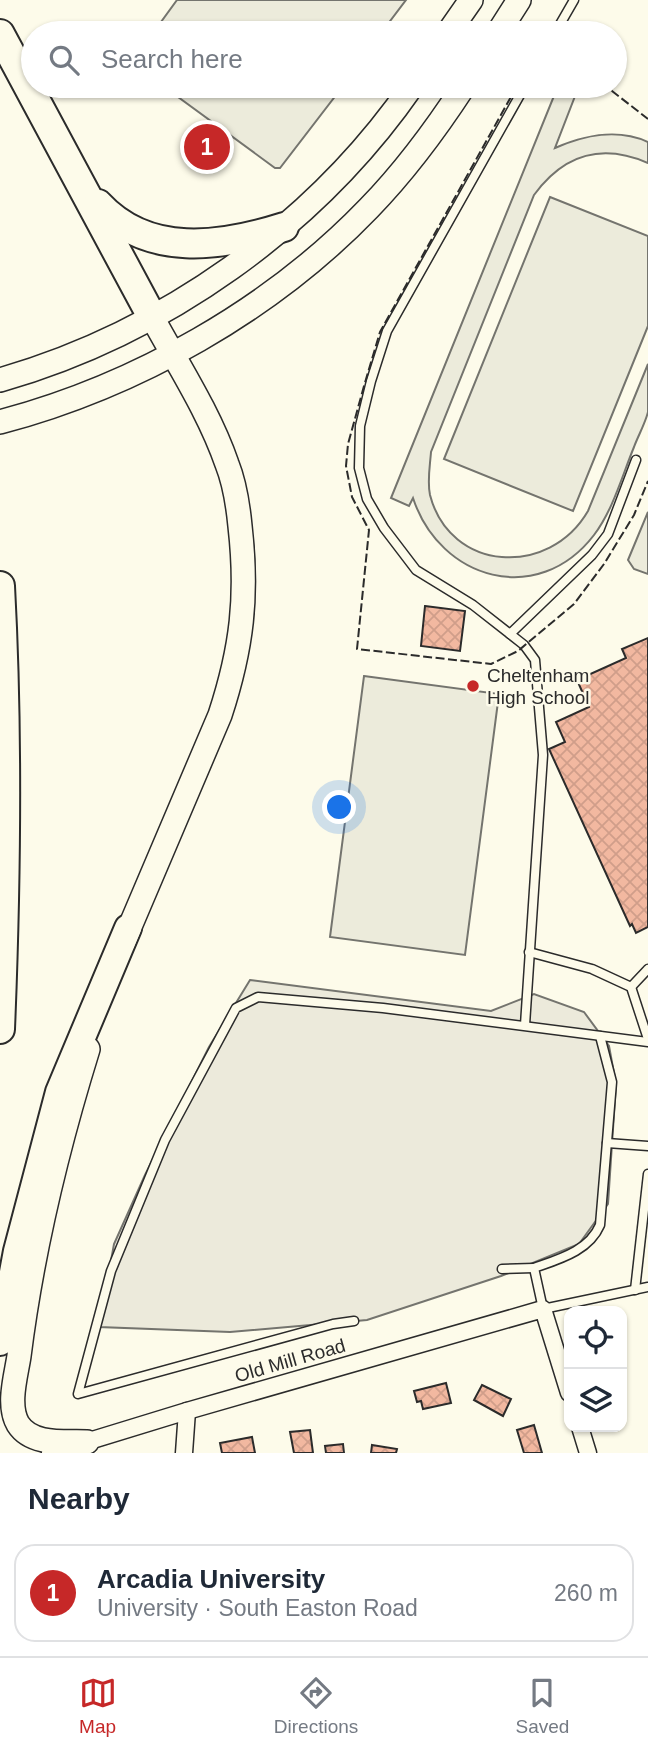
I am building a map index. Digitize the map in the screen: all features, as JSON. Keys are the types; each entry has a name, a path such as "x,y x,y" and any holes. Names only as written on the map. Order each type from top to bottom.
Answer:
{"highway":[{"path":"0,34 21,73"},
{"path":"34,98 152,317"},
{"path":"83,188 105,212 122,225 145,237 170,242 193,245 218,243 284,227"},
{"path":"0,586 5,835 0,1029"},
{"path":"0,1342 17,1251 59,1092 128,928"}],"main road":[{"path":"456,21 471,0"},
{"path":"506,21 519,0"},
{"path":"10,377 90,349 152,317 215,279 284,227 358,156 403,98"},
{"path":"0,422 80,397 172,354 242,312 289,279 332,244 370,207 408,164 455,98"},
{"path":"87,1442 46,1441 31,1436 18,1424 13,1401 25,1309 65,1126 128,928 220,715 232,677 245,591 237,501 228,466 216,435 152,317"}],"street":[{"name":"Old Mill Road","path":"50,1453 187,1410 543,1309"},
{"path":"543,1309 564,1377"},
{"path":"184,1453 187,1410"},
{"path":"582,1432 588,1453"}],"lane":[{"path":"562,21 574,0"},
{"path":"518,98 387,331 360,426 359,468 367,499 384,528 416,570 473,605 524,645 535,660 543,755 524,1025"},
{"path":"510,634 592,555 608,534 636,460"},
{"path":"354,1321 333,1324 78,1394 111,1271 165,1140 236,1009 258,997 383,1008 648,1040 631,986 592,969 529,952"},
{"path":"631,986 648,969"},
{"path":"502,1269 534,1268 565,1257 594,1239 600,1225 612,1082 600,1036"},
{"path":"607,1143 648,1146"},
{"path":"635,1290 648,1174"},
{"path":"534,1268 543,1309 648,1287"}],"shaded area":[{"path":"177,0 406,0 390,21 162,21"},
{"path":"179,98 334,98 280,168 275,168"},
{"path":"553,98 574,98 555,148 589,137 625,135 648,142 648,163 615,154 585,156 558,170 534,195 431,452 429,490 441,521 458,539 478,552 502,557 526,556 550,548 571,533 588,511 648,364 648,412 612,504 594,535 571,558 546,572 519,577 493,575 467,565 445,549 426,526 413,498 409,506 391,498"},
{"path":"550,197 648,236 648,326 573,511 444,459"},
{"path":"648,512 648,574 634,569 628,560"},
{"path":"364,676 499,694 465,955 330,937"},
{"path":"250,980 491,1011 534,994 584,1012 609,1046 616,1084 608,1204 579,1244 501,1276 367,1320 230,1332 99,1327 114,1244 209,1047"}],"building":[{"path":"425,606 465,611 460,651 421,646"},
{"path":"648,638 648,927 636,933 632,924 630,926 549,749 565,742 556,722 589,707 577,680 626,658 622,649"},
{"path":"446,1383 451,1403 423,1409 421,1401 417,1402 414,1391"},
{"path":"482,1385 511,1399 503,1416 474,1400"},
{"path":"534,1425 542,1453 524,1453 517,1430"},
{"path":"310,1430 313,1453 294,1453 290,1432"},
{"path":"252,1437 255,1453 222,1453 220,1443"},
{"path":"343,1444 344,1453 326,1453 325,1446"},
{"path":"372,1445 397,1449 396,1453 371,1453"}],"fence":[{"path":"510,98 380,332 364,386 348,444 346,466 352,497 369,530 357,649 491,664 518,651 574,604 604,564 634,515 648,481"},
{"path":"621,98 648,119"}],"place":[{"name":"Arcadia University","path":"207,147"},
{"name":"Cheltenham High School","path":"473,686"}]}
